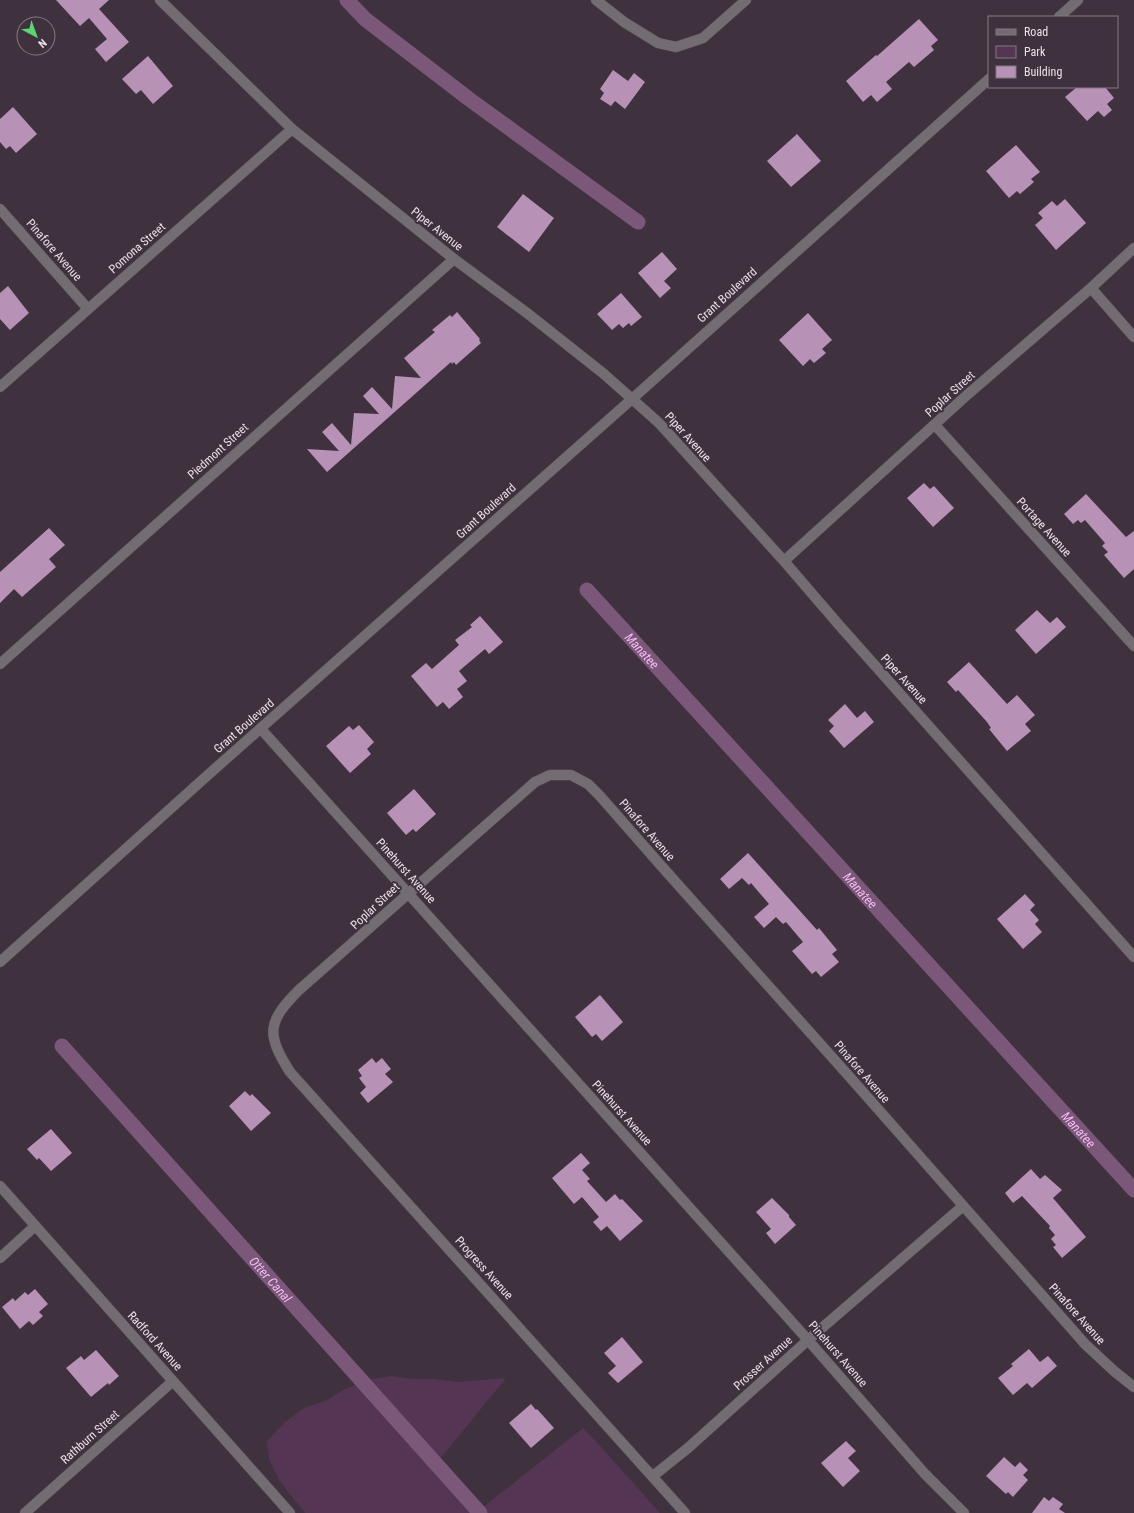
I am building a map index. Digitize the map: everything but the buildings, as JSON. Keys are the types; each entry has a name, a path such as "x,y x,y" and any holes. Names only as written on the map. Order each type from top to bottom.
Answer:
{"street":[{"name":"Piper Avenue","path":"160,0 292,129 454,259 604,374 659,423 784,561 844,631 1134,957"},
{"path":"596,0 624,22 658,43 676,46 703,38 746,0"},
{"path":"1060,16 1078,0"},
{"name":"Grant Boulevard","path":"0,962 203,779 632,399 988,80"},
{"name":"Pomona Street","path":"0,387 292,129"},
{"name":"Pinafore Avenue","path":"0,209 88,309"},
{"name":"Poplar Street","path":"784,561 973,390 1092,288 1134,248"},
{"name":"Piedmont Street","path":"0,664 454,259"},
{"path":"1092,288 1134,337"},
{"name":"Portage Avenue","path":"935,425 1134,646"},
{"name":"Pinehurst Avenue","path":"261,729 808,1340 925,1474 964,1513"},
{"name":"Poplar Street","path":"272,1035 277,1016 287,1002 408,893 535,782 550,775 571,775"},
{"name":"Pinafore Avenue","path":"571,775 588,784 600,796 1085,1344 1134,1387"},
{"name":"Progress Avenue","path":"272,1035 277,1052 290,1072 654,1476 685,1513"},
{"name":"Radford Avenue","path":"0,1186 290,1513"},
{"name":"Prosser Avenue","path":"654,1476 688,1448 808,1340 963,1206"},
{"path":"0,1258 35,1226"},
{"name":"Rathburn Street","path":"25,1513 173,1381"}],"green space":[{"path":"391,1376 457,1382 506,1378 440,1459 482,1508 583,1428 660,1513 305,1513 279,1480 269,1459 267,1441 285,1422 304,1408 325,1401 345,1389 367,1380"}],"waterway":[{"path":"347,0 365,19 469,99 638,222"},
{"name":"Manatee","path":"587,590 1134,1190"},
{"name":"Otter Canal","path":"62,1046 480,1513"}]}
